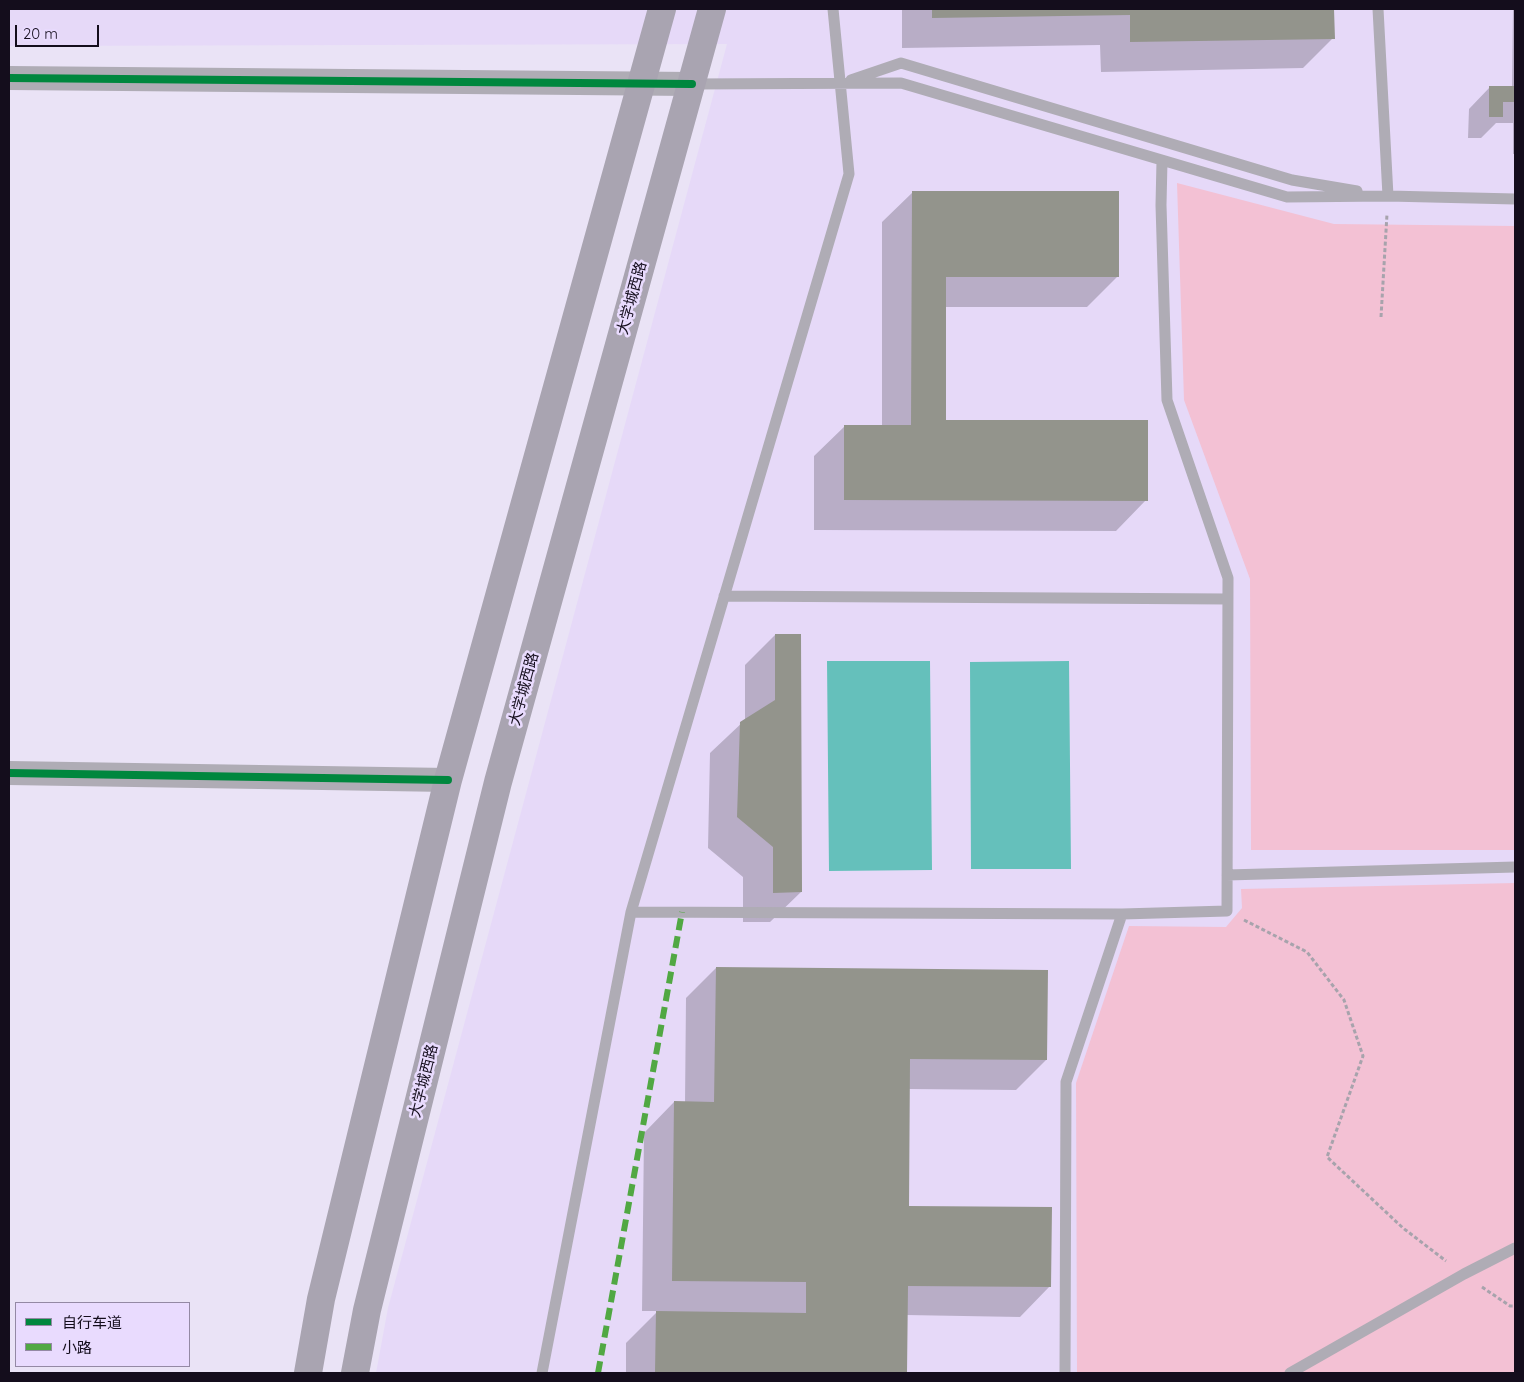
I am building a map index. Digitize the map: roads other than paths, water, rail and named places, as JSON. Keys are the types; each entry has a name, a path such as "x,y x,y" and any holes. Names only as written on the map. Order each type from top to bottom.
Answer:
{"main road":[{"path":"308,1373 322,1299 448,780 662,9"},
{"name":"大学城西路","path":"355,1373 367,1310 498,782 712,9"}],"street":[{"path":"9,78 692,84"},
{"path":"9,773 448,780"}],"lane":[{"path":"542,1373 631,912 849,174 833,9"},
{"path":"1378,9 1388,196"},
{"path":"840,83 901,63 1292,180 1388,196"},
{"path":"692,84 901,83 1287,197 1515,198"},
{"path":"631,912 1122,914 1227,911 1228,578 1167,400 1160,205 1162,161"},
{"path":"724,596 1228,599"},
{"path":"1227,875 1515,867"},
{"path":"1065,1373 1066,1082 1122,914"},
{"path":"1290,1373 1464,1274 1515,1248"}]}
